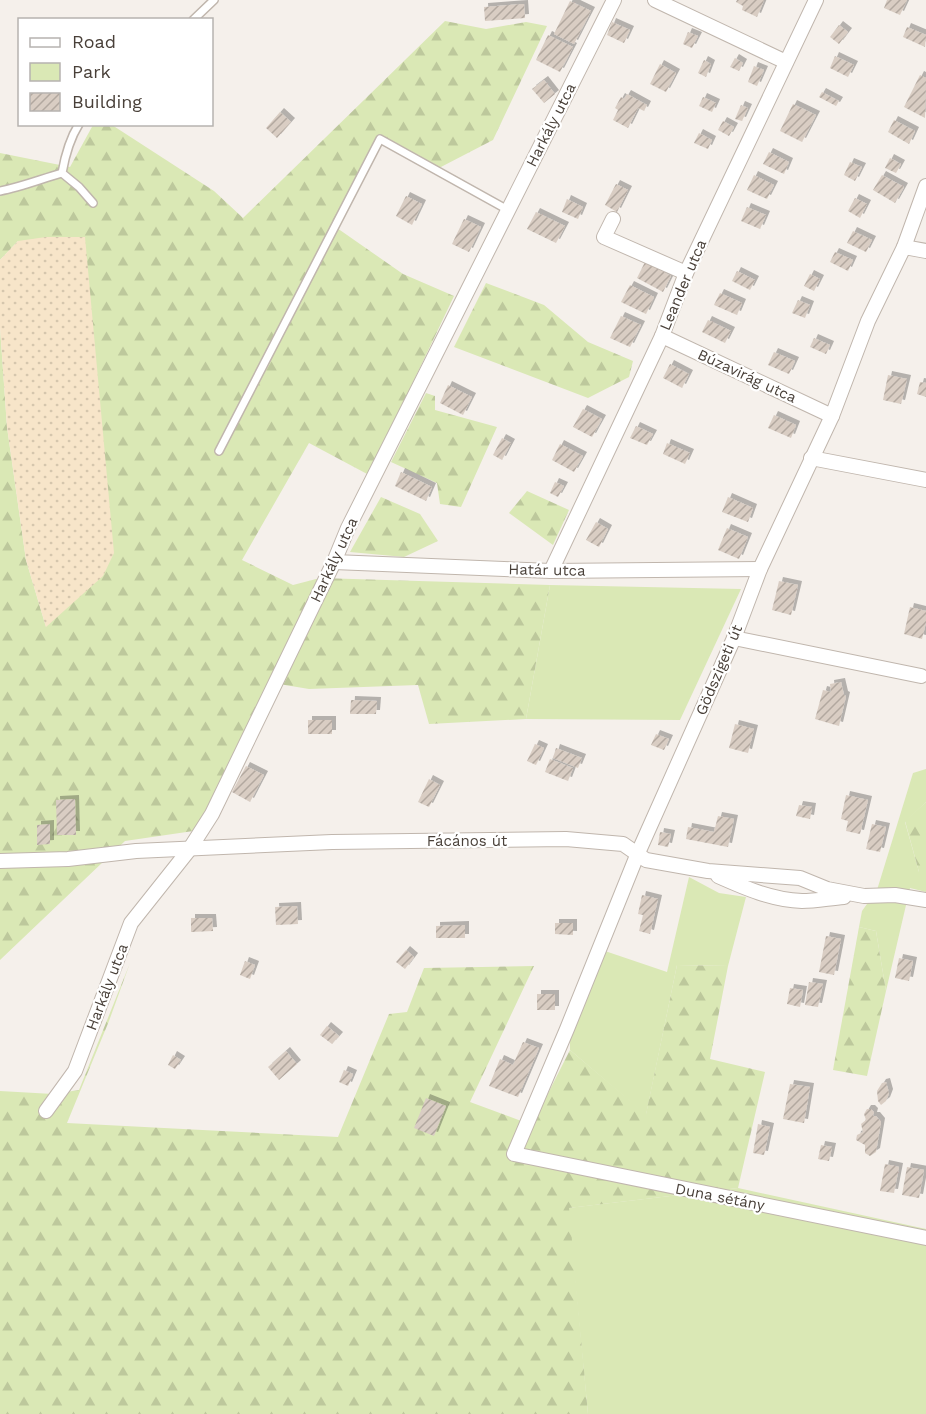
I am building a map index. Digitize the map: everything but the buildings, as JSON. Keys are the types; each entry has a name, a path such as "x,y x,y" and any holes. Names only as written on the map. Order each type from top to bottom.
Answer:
{"street":[{"name":"Harkály utca","path":"46,1112 75,1071 131,923 189,850 212,814 334,562 348,528 614,0"},
{"path":"655,0 786,62"},
{"name":"Leander utca","path":"551,571 662,336 686,273 816,0"},
{"name":"Gödszigeti út","path":"514,1154 638,853 734,638 760,569 832,416 868,321 904,247 926,186"},
{"path":"613,219 604,237 686,273"},
{"path":"904,247 926,251"},
{"name":"Búzavirág utca","path":"662,336 832,416"},
{"path":"811,458 926,480"},
{"name":"Határ utca","path":"334,562 551,571 760,569"},
{"path":"734,638 921,676"},
{"name":"Fácános út","path":"0,861 68,859 136,851 332,842 566,839 623,844 646,860 708,872 800,878 827,889 864,896 895,895 926,900"},
{"path":"708,872 753,891 777,898 803,901 864,896"},
{"name":"Duna sétány","path":"514,1154 926,1238"}],"lane":[{"path":"196,18 214,0"},
{"path":"62,173 66,153 78,126"},
{"path":"219,451 380,140 508,210"},
{"path":"0,191 22,187 39,179 62,173"},
{"path":"62,173 93,203"}],"green space":[{"path":"445,21 486,29 526,22 547,26 493,140 439,168 385,139 337,228 403,274 454,296 369,475 309,443 242,560 293,585 320,578 550,585 526,719 429,724 418,685 309,689 279,684 207,829 125,841 0,960 0,327 7,427 26,560 46,627 18,241 0,260 0,153 70,167 92,126 114,126 214,191 243,218"},
{"path":"486,283 544,305 588,342 633,361 629,377 588,398 454,347"},
{"path":"426,393 435,396 435,410 497,427 461,507 440,504 437,483 391,462"},
{"path":"527,491 569,510 553,545 509,513"},
{"path":"381,497 420,514 438,541 404,557 350,552"},
{"path":"550,585 741,589 680,720 526,719"},
{"path":"926,769 926,802 905,822 919,872 926,872 926,892 910,888 886,991 876,931 859,927 862,911 877,890 913,773"},
{"path":"926,802 926,872 919,872 905,821"},
{"path":"689,877 719,893 746,897 728,966 677,965 646,1115 570,1050 570,1037 605,951 667,972"},
{"path":"859,927 876,931 886,991 867,1076 833,1070"},
{"path":"130,963 67,1123 338,1137 389,1014 407,1012 424,968 534,966 470,1102 532,1125 570,1050 646,1114 677,965 728,966 710,1059 765,1072 738,1188 569,1208 588,1414 0,1414 0,1091 53,1094 79,1090"},
{"path":"738,1188 926,1229 926,1414 588,1414 568,1208"}],"sand":[{"path":"46,237 85,237 114,553 103,576 46,627 26,560 7,427 0,327 0,260 18,241"}]}
